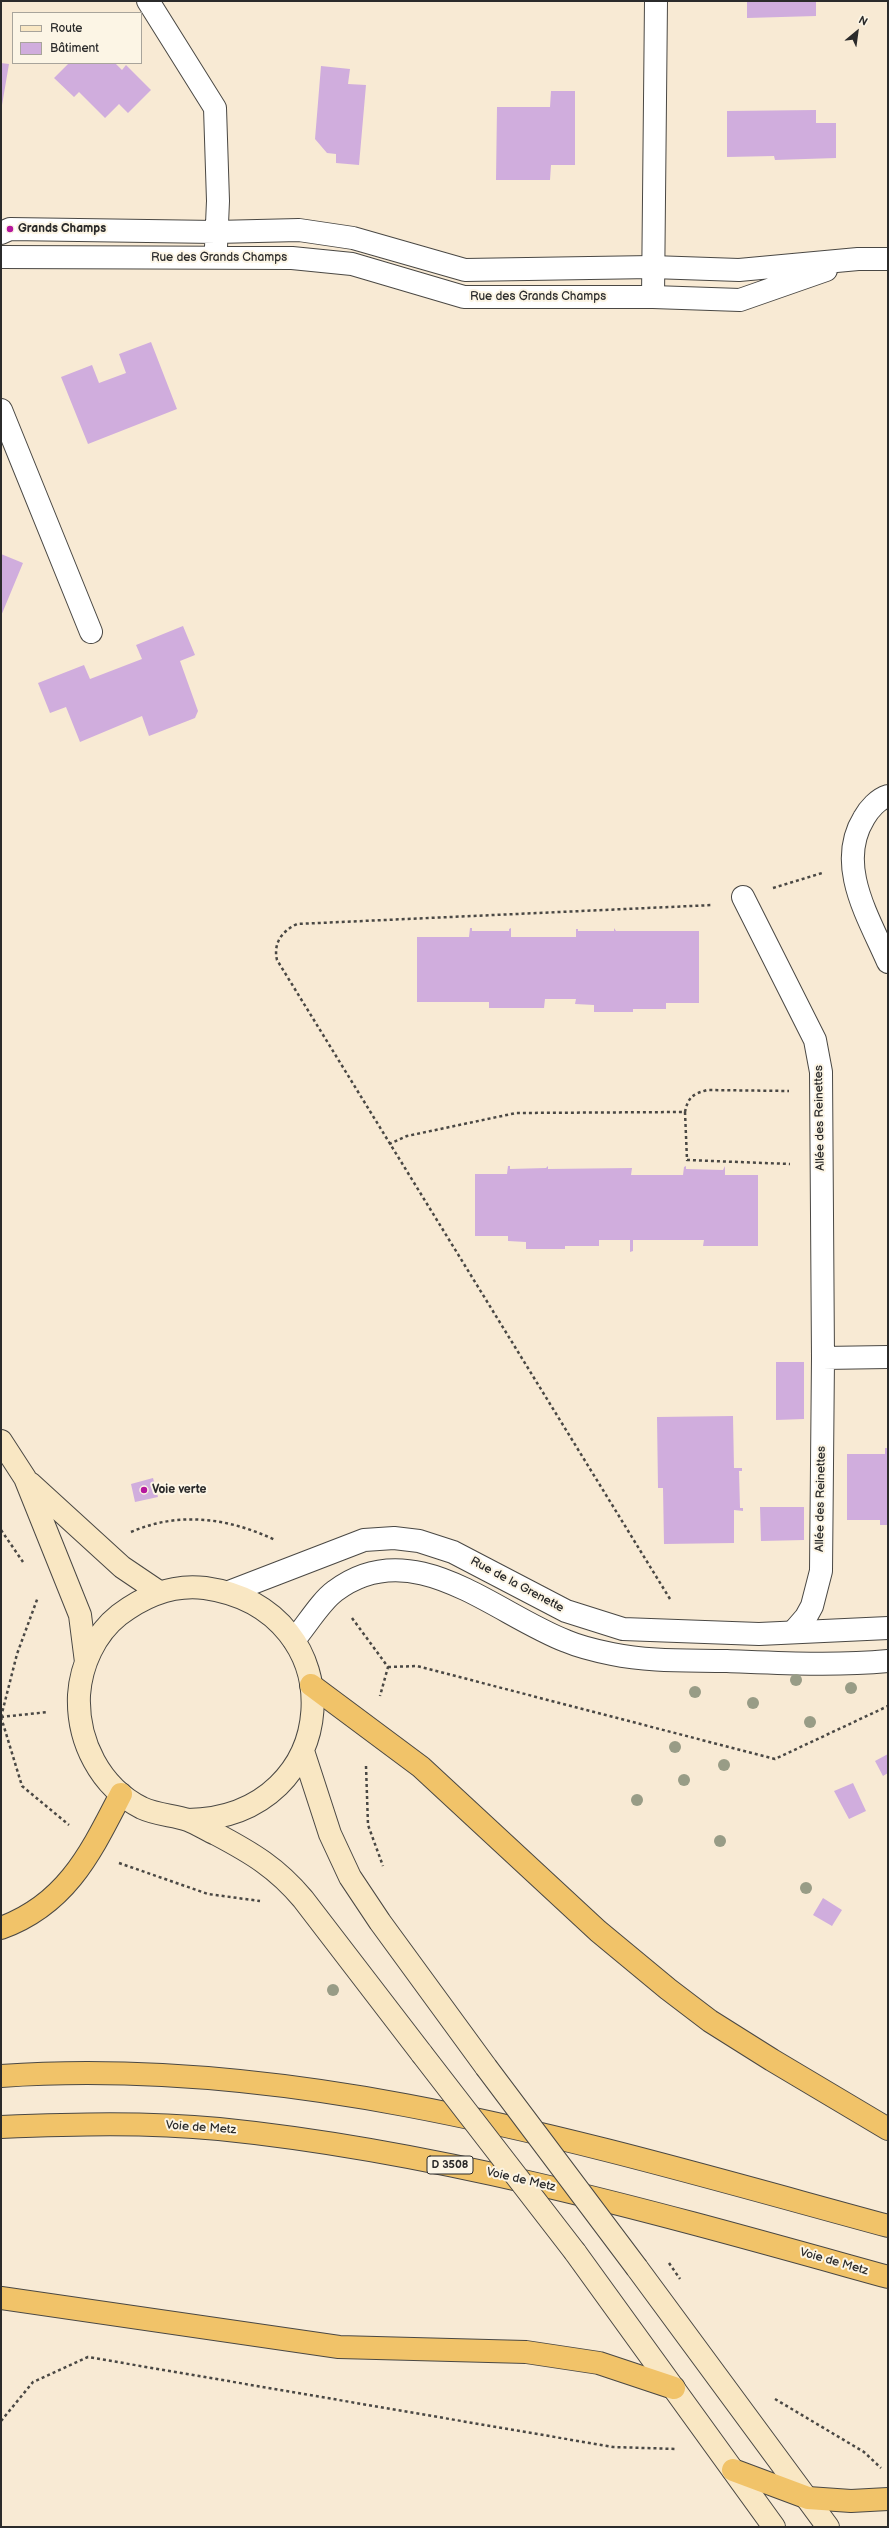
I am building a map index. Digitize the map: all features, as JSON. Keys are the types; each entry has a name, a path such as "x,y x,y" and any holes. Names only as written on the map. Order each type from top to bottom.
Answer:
{"highway":[{"path":"311,1685 422,1767 598,1931 668,1989 710,2021 888,2130"},
{"path":"1,1928 31,1914 51,1901 68,1884 94,1846 121,1794"},
{"path":"1,2076 47,2073 118,2073 193,2077 356,2097 418,2108 619,2153 888,2226"},
{"name":"Voie de Metz","path":"1,2127 142,2124 224,2130 353,2148 510,2176 888,2277"},
{"path":"1,2298 339,2347 526,2352 599,2363 674,2388"},
{"path":"733,2470 808,2498 851,2500 888,2499"}],"main road":[{"path":"1,1442 25,1478 80,1615 86,1662"},
{"path":"25,1478 122,1567 159,1592"},
{"path":"194,1586 229,1592 254,1603 276,1619 294,1640 305,1662 311,1685 313,1708 310,1729 303,1751 291,1771 276,1789 257,1804 235,1814 212,1820 188,1820 158,1814 141,1807 121,1794 103,1776 90,1755 82,1732 78,1708 80,1685 86,1662 97,1639 114,1619 135,1603 159,1592 194,1586"},
{"path":"303,1751 330,1834 350,1877 380,1922 828,2527"},
{"path":"188,1820 256,1855 282,1875 308,1905 576,2252 774,2527"}],"street":[{"path":"148,1 215,108 218,201 216,258"},
{"path":"653,297 652,267 656,1"},
{"name":"Rue des Grands Champs","path":"1,233 10,229 216,232 299,230 353,238 465,270 652,267 739,270 858,259 888,259"},
{"name":"Rue des Grands Champs","path":"1,257 292,258 352,264 464,297 653,297 740,300 858,259"},
{"path":"1,410 91,632"},
{"path":"888,796 869,809 858,827 853,846 854,881 888,962"},
{"name":"Allée des Reinettes","path":"743,897 815,1040 820,1057 822,1358 820,1571 812,1606 793,1632"},
{"path":"822,1358 888,1357"},
{"name":"Rue de la Grenette","path":"229,1592 364,1540 400,1539 419,1541 453,1552 505,1577 537,1598 586,1619 623,1629 691,1632 793,1632 888,1628"},
{"path":"294,1640 334,1591 359,1577 387,1571 414,1571 441,1578 473,1592 566,1641 612,1654 649,1660 826,1664 888,1661"}],"path":[{"path":"691,1632 389,1144 277,960 275,951 277,942 289,928 308,923 727,904 743,897 853,864"},
{"path":"820,1091 707,1090 695,1093 687,1100 685,1112 687,1160 821,1165"},
{"path":"389,1144 407,1136 516,1112 685,1112"},
{"path":"126,1534 177,1519 208,1519 240,1525 277,1542"},
{"path":"1,1530 23,1563"},
{"path":"41,1590 17,1654 1,1717 78,1708"},
{"path":"351,1616 388,1667"},
{"path":"388,1667 417,1666 775,1759 888,1706"},
{"path":"380,1695 388,1667"},
{"path":"367,1760 365,1775 368,1825 376,1847"},
{"path":"680,2279 685,2285"},
{"path":"1,2421 33,2382 88,2357 613,2447 718,2450"},
{"path":"773,2397 864,2452 885,2472"}],"building":[{"path":"747,1 816,1 816,16 747,18"},
{"path":"1,63 9,64 2,105 1,105"},
{"path":"68,64 116,64 122,70 126,65 151,90 128,113 119,104 105,118 79,92 74,97 54,78"},
{"path":"321,66 350,69 348,84 366,85 359,165 336,163 336,154 327,153 315,139"},
{"path":"551,91 575,91 575,165 551,165 550,180 496,180 497,107 550,107"},
{"path":"816,110 816,123 836,123 836,158 775,160 774,156 727,157 727,111"},
{"path":"151,342 177,409 88,444 61,377 92,365 99,383 126,373 119,354"},
{"path":"1,554 23,563 1,616"},
{"path":"183,626 195,655 180,661 198,711 195,718 149,736 142,716 80,742 66,707 50,713 38,683 84,665 90,679 142,659 136,645"},
{"path":"470,928 472,928 472,931 509,931 511,928 511,937 576,937 576,929 578,929 578,931 614,931 614,928 616,931 699,931 699,1003 666,1003 666,1009 633,1009 633,1012 594,1012 594,1005 575,1004 576,999 545,999 544,1008 489,1008 489,1002 417,1002 417,937 469,937"},
{"path":"508,1166 510,1166 510,1169 546,1168 548,1166 548,1169 632,1168 631,1175 683,1175 684,1167 686,1166 686,1169 723,1170 725,1166 725,1175 758,1175 758,1246 703,1246 704,1240 633,1240 633,1251 630,1252 630,1240 599,1240 599,1246 565,1246 565,1249 526,1249 526,1242 508,1241 508,1236 475,1236 475,1174 507,1174"},
{"path":"776,1362 804,1362 804,1419 776,1420"},
{"path":"733,1416 734,1468 742,1468 742,1471 739,1471 740,1508 743,1508 743,1511 734,1510 734,1543 664,1544 663,1488 658,1488 657,1417"},
{"path":"885,1448 888,1448 888,1525 880,1525 880,1520 847,1520 847,1454 885,1454"},
{"name":"Voie verte","path":"153,1478 158,1497 135,1502 131,1484"},
{"path":"760,1507 804,1507 804,1540 761,1541"},
{"path":"888,1754 888,1773 883,1776 875,1761"},
{"path":"853,1783 866,1811 849,1819 834,1791"},
{"path":"823,1898 842,1910 832,1926 813,1915"}],"place":[{"name":"Grands Champs","path":"10,229"},
{"name":"Voie verte","path":"144,1490"}]}
